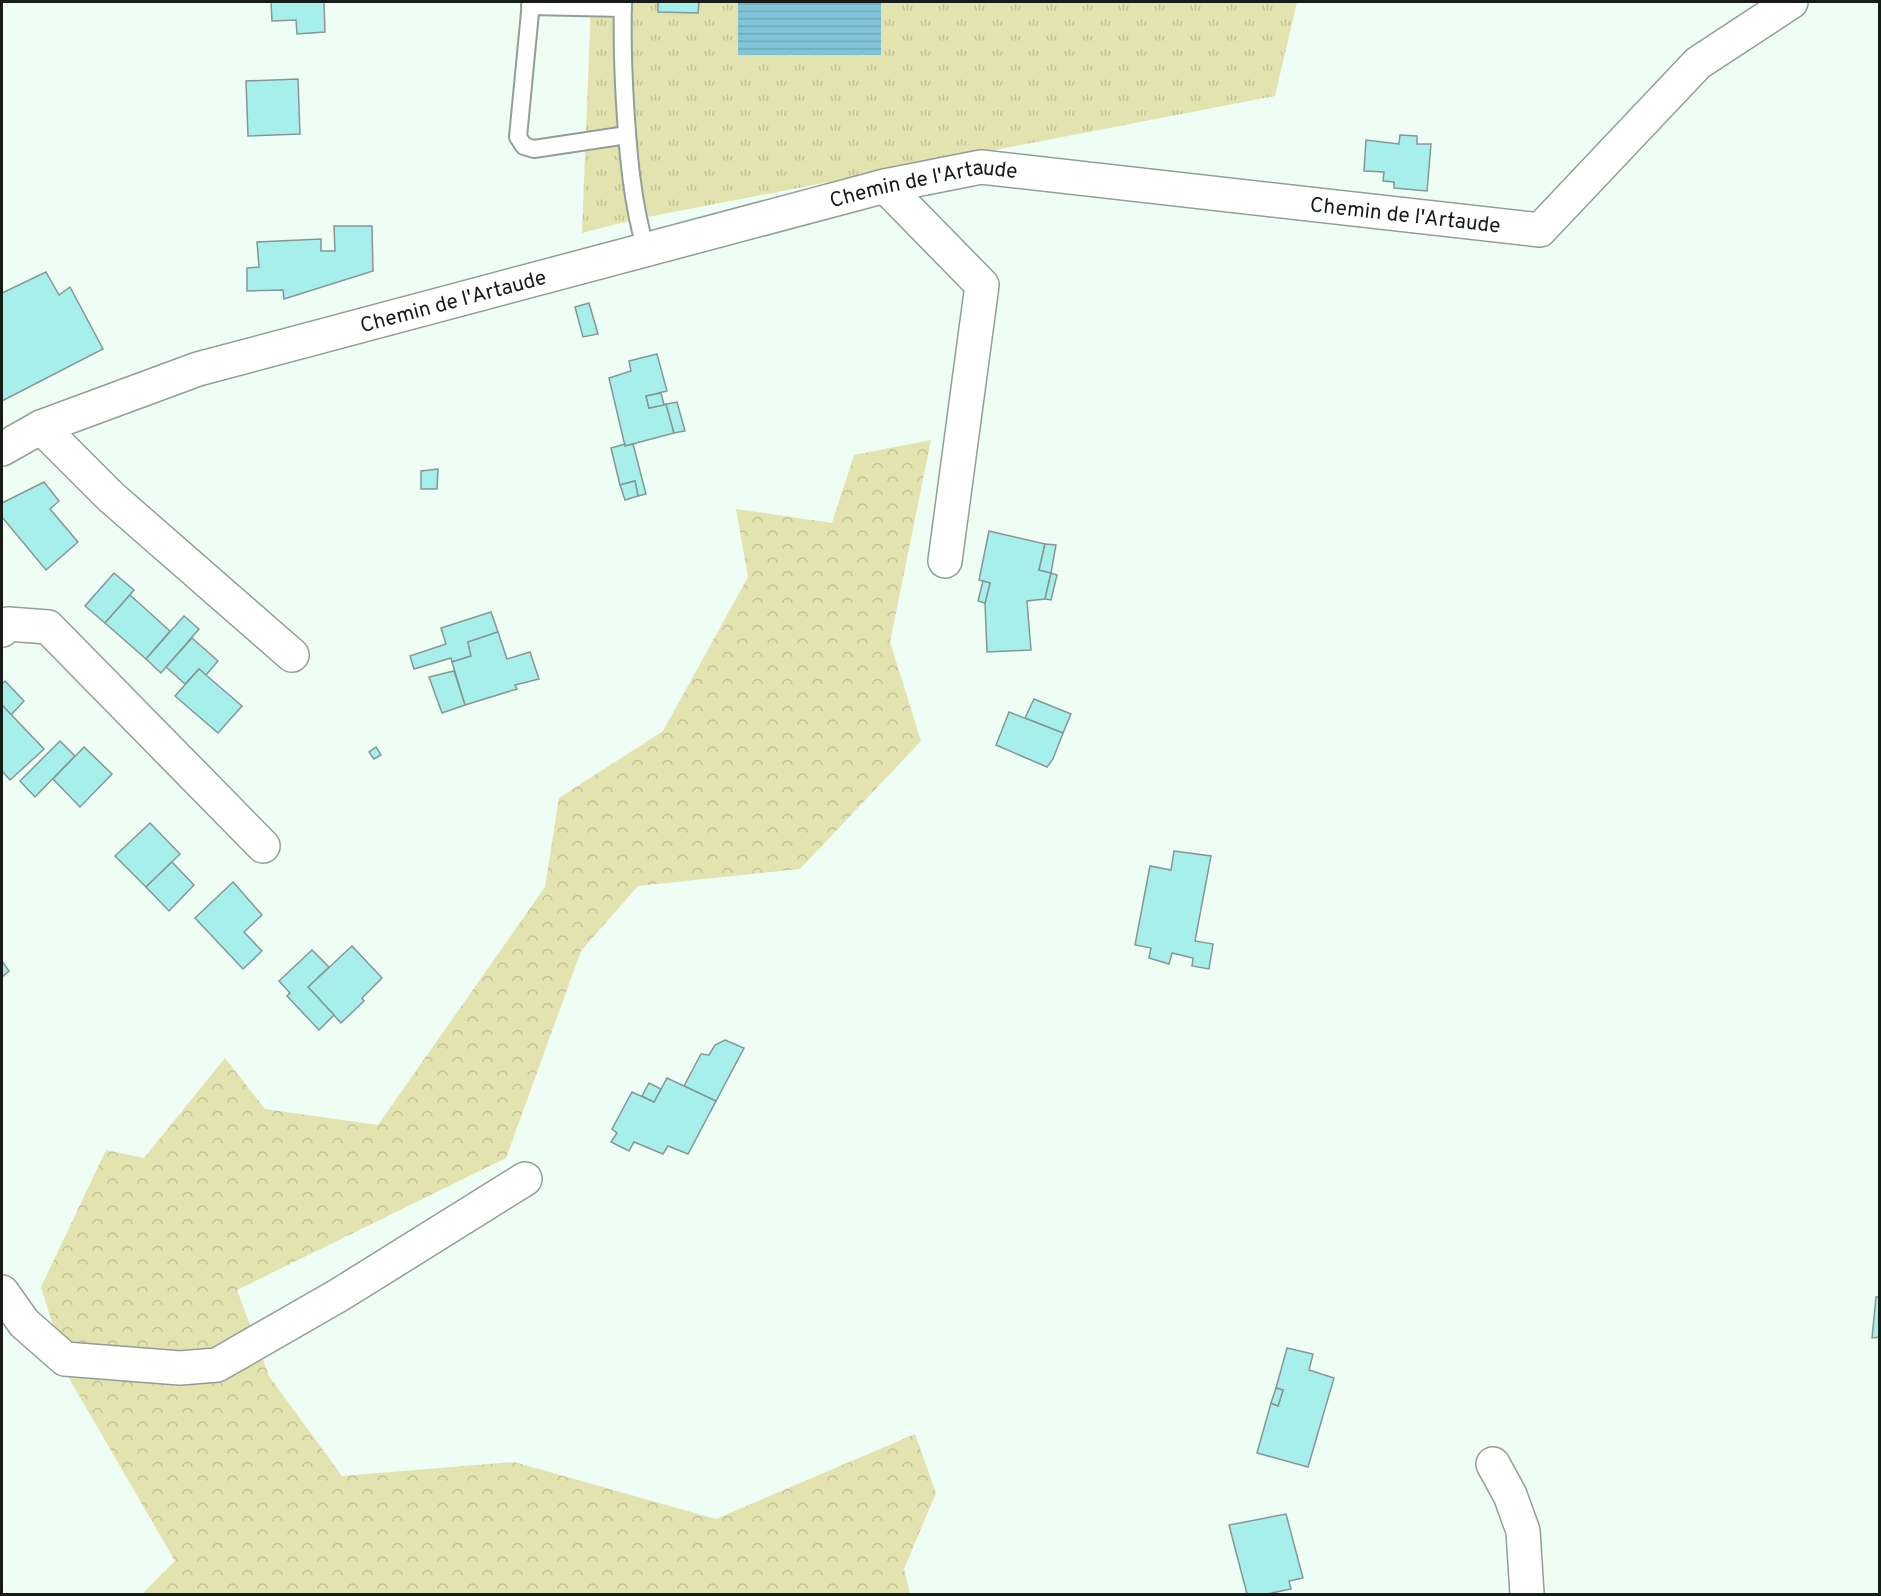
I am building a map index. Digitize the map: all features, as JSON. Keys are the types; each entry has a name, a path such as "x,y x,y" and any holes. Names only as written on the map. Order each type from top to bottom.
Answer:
{"street":[{"name":"Chemin de l'Artaude","path":"2,449 41,427 198,369 885,186 981,167 1540,230 1698,63 1791,2"},
{"path":"885,186 982,285 945,561"},
{"path":"41,427 111,497 292,654"},
{"path":"2,630 8,624 48,627 263,846"},
{"path":"2,1292 24,1323 65,1359 180,1368 217,1365 339,1295 525,1179"},
{"path":"1493,1464 1510,1495 1523,1531 1527,1594"}],"lane":[{"path":"627,135 534,149 524,146 518,137 531,4 623,5 622,38 627,135 637,219 646,250"}],"green space":[{"path":"591,2 1297,2 1275,96 637,219 582,233"},
{"path":"931,440 890,642 921,741 800,869 638,886 581,951 506,1158 237,1290 269,1376 342,1476 514,1462 716,1519 915,1434 936,1493 904,1569 910,1594 142,1594 175,1561 70,1380 41,1287 106,1150 144,1158 225,1058 265,1109 378,1125 545,887 559,798 663,731 748,577 736,509 832,523 854,455"}],"water":[{"path":"738,2 881,2 881,55 738,55"}],"building":[{"path":"271,2 324,2 325,32 297,34 296,20 272,21"},
{"path":"658,2 699,2 698,13 658,12"},
{"path":"298,79 300,134 248,136 246,81"},
{"path":"1400,135 1417,136 1417,144 1431,144 1427,191 1394,188 1394,182 1383,181 1384,172 1364,171 1366,140 1399,144"},
{"path":"334,226 372,226 373,271 284,299 283,290 247,291 247,268 259,267 257,242 321,239 321,251 335,251"},
{"path":"46,272 59,295 70,287 103,349 2,401 2,293"},
{"path":"589,303 598,334 583,337 575,307"},
{"path":"657,354 667,391 646,396 649,408 666,404 674,433 625,446 609,378 631,371 629,361"},
{"path":"661,393 664,405 649,408 646,396"},
{"path":"677,402 685,431 674,433 666,404"},
{"path":"625,444 625,446 633,444 646,494 638,496 635,481 620,485 611,448"},
{"path":"438,469 437,489 421,489 421,471"},
{"path":"635,481 638,496 625,500 620,485"},
{"path":"44,482 59,501 50,509 78,542 46,570 2,517 2,503"},
{"path":"989,531 1045,544 1039,570 1051,573 1045,599 1027,601 1031,650 987,652 985,603 990,583 979,580"},
{"path":"1045,544 1056,545 1051,573 1039,570"},
{"path":"114,573 134,590 105,623 85,606"},
{"path":"1051,573 1057,575 1051,600 1045,599"},
{"path":"983,581 990,583 985,603 978,601"},
{"path":"130,595 170,631 146,659 105,623"},
{"path":"491,612 498,632 468,642 471,656 452,662 451,658 414,669 410,656 446,644 441,628"},
{"path":"184,616 199,629 161,673 146,659"},
{"path":"498,632 507,659 530,652 539,679 515,685 517,689 465,705 452,662 471,656 468,642"},
{"path":"192,638 218,661 206,675 199,669 185,684 166,667"},
{"path":"199,669 242,706 218,733 175,696"},
{"path":"454,671 465,705 442,713 429,677"},
{"path":"5,681 24,701 11,715 2,705 2,684"},
{"path":"1034,699 1071,714 1063,733 1025,718"},
{"path":"2,705 44,749 10,780 2,771"},
{"path":"1009,712 1063,733 1053,759 1047,767 996,745"},
{"path":"60,741 75,756 35,797 20,781"},
{"path":"84,747 112,774 80,807 53,779"},
{"path":"376,747 381,755 374,759 369,752"},
{"path":"150,823 180,854 146,887 115,856"},
{"path":"1174,851 1211,856 1195,941 1213,944 1209,969 1192,966 1193,958 1172,953 1169,964 1149,958 1151,948 1135,945 1150,866 1171,870"},
{"path":"172,862 194,885 169,911 146,887"},
{"path":"233,882 262,915 244,932 262,951 243,969 195,918"},
{"path":"352,946 382,978 362,998 364,1001 341,1023 308,987"},
{"path":"312,950 329,967 308,987 334,1015 319,1030 287,996 290,993 279,981"},
{"path":"2,961 9,971 2,977"},
{"path":"725,1040 744,1048 716,1101 684,1086 701,1054 709,1055 715,1045"},
{"path":"667,1078 716,1101 688,1154 668,1146 663,1154 634,1142 629,1151 611,1142 617,1133 612,1129 632,1092 654,1102"},
{"path":"649,1083 661,1089 654,1102 642,1096"},
{"path":"1876,1297 1880,1297 1880,1337 1872,1338"},
{"path":"1287,1348 1313,1354 1309,1370 1334,1378 1308,1467 1257,1453 1271,1403 1278,1406 1283,1390 1276,1388"},
{"path":"1276,1388 1283,1390 1278,1406 1271,1403"},
{"path":"1286,1514 1303,1578 1289,1581 1291,1589 1267,1594 1247,1594 1229,1525"}]}
